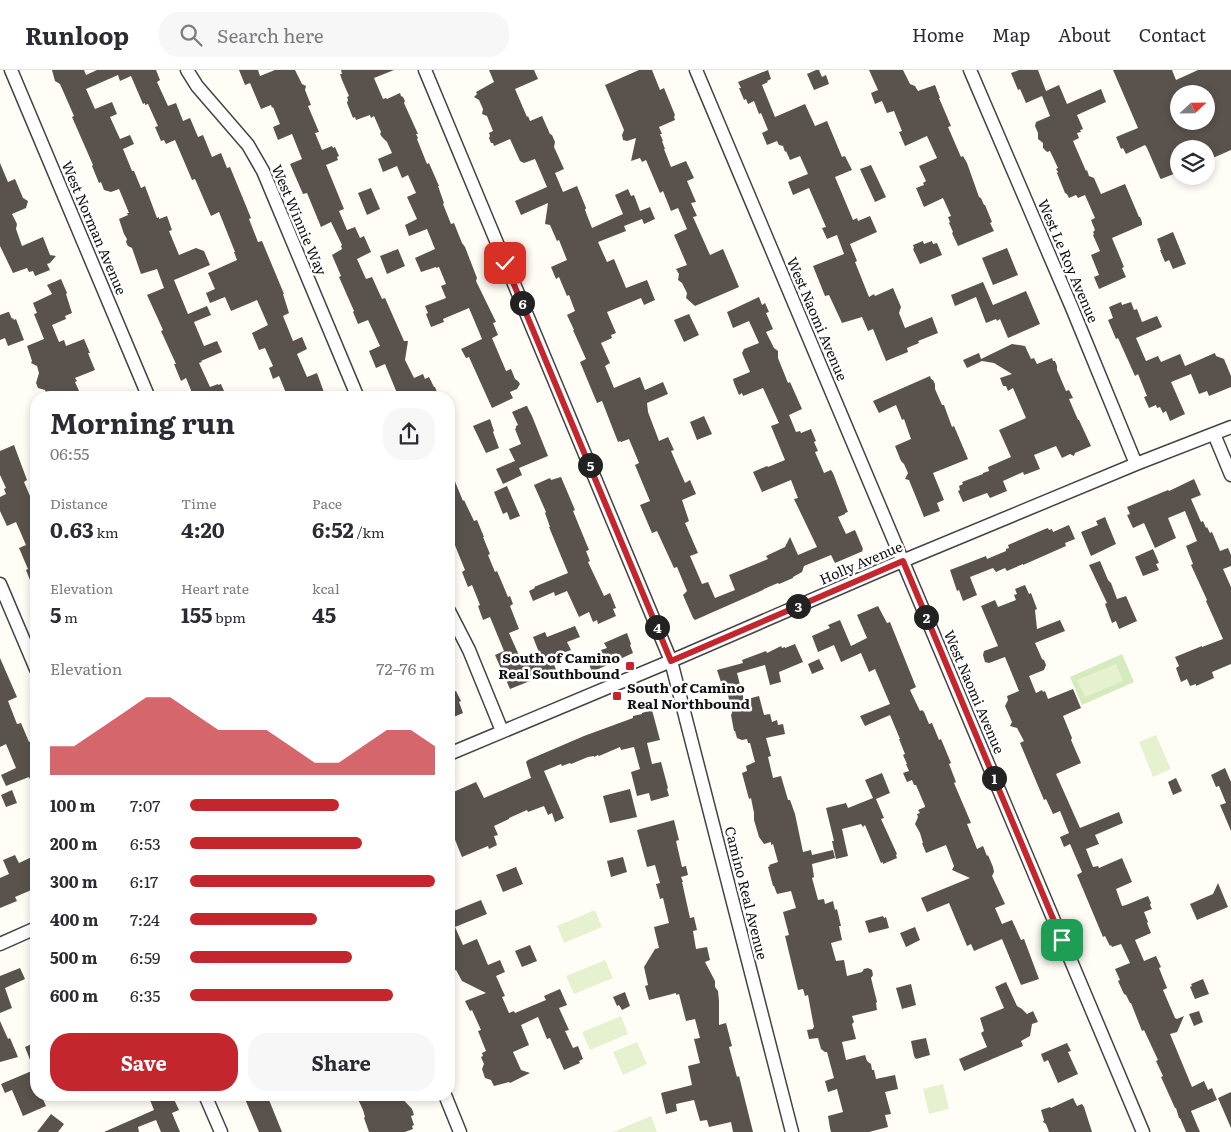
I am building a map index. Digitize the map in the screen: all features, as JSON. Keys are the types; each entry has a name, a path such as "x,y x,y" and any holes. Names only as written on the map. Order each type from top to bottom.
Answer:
{"street":[{"name":"West Norman Avenue","path":"11,70 146,391"},
{"name":"West Winnie Way","path":"186,70 197,86 248,145 263,171 355,391"},
{"name":"Camino Real Avenue","path":"425,70 671,661 792,1132"},
{"name":"West Naomi Avenue","path":"696,70 1143,1132"},
{"name":"West Le Roy Avenue","path":"970,70 1072,308 1136,464"},
{"name":"Holly Avenue","path":"455,751 903,561 1136,464 1231,427"},
{"path":"1214,434 1231,475"},
{"path":"0,584 30,656"},
{"path":"455,623 469,650 502,731"},
{"path":"0,944 30,931"},
{"path":"208,1101 221,1132"},
{"path":"447,1101 460,1132"}],"green space":[{"path":"1122,654 1134,682 1082,705 1070,677"},
{"path":"1116,664 1123,681 1085,697 1077,680"},
{"path":"1156,735 1171,769 1153,777 1139,742"},
{"path":"595,910 602,927 564,943 557,926"},
{"path":"605,960 613,978 574,994 566,976"},
{"path":"621,1016 628,1034 590,1050 582,1032"},
{"path":"637,1042 647,1064 623,1075 613,1052"},
{"path":"943,1084 949,1109 929,1114 923,1089"},
{"path":"651,1116 657,1132 613,1132"}],"building":[{"path":"52,70 84,70 86,75 97,70 156,70 160,80 157,82 168,106 176,103 183,121 190,118 198,137 203,135 212,157 221,153 227,168 230,167 251,218 249,219 258,242 262,241 284,294 289,313 283,316 293,341 302,337 307,349 297,354 307,377 317,373 323,391 285,391 279,376 273,379 269,368 273,366 265,348 259,350 252,333 268,325 257,300 231,311 225,297 210,303 206,293 215,289 208,273 237,260 219,212 211,216 195,179 192,180 175,140 166,144 164,140 161,141 155,127 158,126 148,104 143,104 131,76 120,81 118,75 86,89 95,109 112,102 117,114 110,117 120,139 130,135 134,144 123,149 132,171 134,171 141,188 145,186 157,218 167,216 172,230 169,231 179,255 196,248 204,251 210,265 174,280 188,314 207,306 211,315 194,322 204,346 217,341 222,352 199,363 210,387 221,384 224,391 191,391 186,378 181,381 174,364 176,364 161,331 163,330 147,295 164,288 157,269 141,274 132,248 126,242 127,239 119,219 129,213 119,189 111,192 104,190 101,182 99,183 72,117 74,116 60,84 55,81"},
{"path":"239,70 258,70 260,76 275,70 295,70 302,84 306,86 305,90 311,105 308,106 319,132 315,133 322,150 332,146 333,148 335,147 339,156 337,157 338,160 326,165 344,209 339,211 347,230 355,227 360,238 364,236 371,252 357,259 366,279 372,277 382,299 385,298 404,341 408,341 405,360 414,378 423,374 425,379 429,377 437,391 396,391 385,364 376,368 369,351 380,346 368,320 358,324 332,255 342,249 342,245 331,222 321,227 307,193 303,194 290,164 302,159 292,134 278,140 273,127 280,124 273,107 271,105 261,109 250,83 245,85"},
{"path":"341,70 394,70 374,78 383,99 400,93 405,101 404,103 418,134 416,134 417,139 427,164 429,163 439,186 443,204 451,224 454,223 477,278 476,281 496,322 493,323 498,335 492,338 506,371 511,369 515,379 520,384 517,389 510,392 513,398 492,408 469,357 466,358 461,349 482,339 469,308 443,319 444,322 431,327 425,306 446,298 441,286 446,284 439,267 421,272 415,258 435,249 427,229 409,236 405,225 417,219 407,197 416,193 408,175 402,178 397,166 383,172 378,159 392,153 387,142 380,134 381,132 374,116 371,118 370,115 356,120 355,117 353,118 347,103 347,97 349,96 340,74 342,74"},
{"path":"489,70 534,70 538,79 515,89 530,121 542,116 555,142 554,147 564,169 555,173 563,192 577,186 592,228 623,214 615,195 628,189 631,196 634,195 640,211 650,207 655,219 644,224 642,219 624,226 626,231 598,242 607,262 614,259 626,288 647,280 655,300 644,305 641,298 607,312 616,333 611,335 612,338 601,343 610,363 605,366 614,388 640,377 645,390 663,382 668,394 647,403 648,412 659,441 668,437 674,450 671,451 685,483 690,480 696,494 682,500 689,521 685,523 698,553 690,556 702,584 708,582 715,598 735,590 729,575 768,559 766,556 785,547 790,537 798,555 817,547 794,499 798,498 791,480 762,492 753,472 785,460 771,426 779,423 763,388 743,396 742,393 739,395 733,379 750,372 742,353 744,349 759,343 749,321 733,328 727,312 759,297 762,305 765,303 769,312 766,313 773,329 766,332 774,348 778,351 778,358 788,383 790,382 802,409 789,415 796,432 800,431 801,433 811,429 818,451 815,452 824,473 831,470 833,473 848,512 838,517 846,534 855,530 863,551 835,563 831,555 804,566 802,572 793,578 695,620 693,618 683,595 687,591 677,567 674,568 657,531 652,533 640,505 650,501 635,465 639,463 629,439 618,442 602,401 597,403 580,362 586,359 567,315 575,311 569,295 567,296 559,277 556,279 551,267 567,260 559,240 557,241 550,225 545,224 548,203 521,215 515,201 547,187 535,159 524,163 520,161 510,139 494,146 489,138 489,133 493,131 487,116 482,114 483,109 479,100 474,97 477,94 476,92 494,82"},
{"path":"639,70 652,70 660,90 664,88 675,115 675,120 659,127 664,149 671,167 686,161 694,178 687,181 696,202 691,203 697,216 693,217 710,255 723,249 739,287 695,306 686,298 687,293 682,283 678,280 679,274 676,269 687,265 674,235 687,229 678,208 671,211 663,191 660,193 646,160 642,162 640,158 631,161 636,138 627,141 623,140 624,130 605,85"},
{"path":"768,70 771,79 762,85 775,117 805,104 815,126 827,121 842,157 845,156 852,170 835,177 853,220 857,218 858,221 870,216 877,232 850,244 869,297 893,288 901,307 899,313 905,328 932,317 938,333 918,341 919,343 907,348 908,352 886,361 873,329 868,331 862,317 842,323 829,295 825,296 813,266 844,254 837,235 827,239 822,228 826,227 809,188 793,195 788,182 808,174 800,156 790,160 783,146 779,145 777,141 767,145 762,133 768,130 761,113 759,114 754,101 748,104 746,99 744,100 739,88 741,88 738,82"},
{"path":"819,70 822,77 826,75 829,84 814,90 807,74"},
{"path":"869,70 903,70 910,84 915,86 918,91 935,85 951,126 948,127 961,157 963,156 967,163 994,231 958,246 949,223 948,217 951,216 943,198 924,207 916,188 924,185 923,183 926,181 919,166 937,158 927,136 905,146 899,132 902,131 894,111 887,113 882,101 875,104 871,93 878,90"},
{"path":"1019,70 1038,70 1046,91 1059,85 1067,104 1101,89 1106,102 1077,115 1083,129 1077,133 1079,138 1073,141 1086,171 1089,176 1094,178 1101,194 1125,184 1142,225 1112,238 1126,277 1099,289 1094,277 1099,275 1091,255 1100,251 1093,235 1095,230 1091,220 1095,218 1085,195 1078,198 1076,195 1069,198 1065,193 1057,173 1056,169 1058,168 1050,151 1047,152 1043,148 1043,143 1038,139 1035,126 1036,122 1050,116 1042,96 1026,103 1011,73"},
{"path":"1113,70 1172,70 1176,80 1198,70 1231,70 1231,150 1215,157 1215,140 1170,140 1170,176 1161,179 1145,145 1126,154 1123,148 1121,149 1116,137 1138,128"},
{"path":"0,163 8,182 15,179 23,198 28,201 26,208 12,214 17,224 16,229 22,246 43,237 50,255 56,256 47,264 50,270 35,276 33,271 29,272 27,268 13,273 0,246"},
{"path":"871,165 886,197 875,202 860,169"},
{"path":"371,188 380,209 367,215 358,193"},
{"path":"1173,232 1186,264 1173,269 1169,260 1165,262 1157,239"},
{"path":"923,241 924,244 932,241 933,244 937,243 942,255 920,264 913,245"},
{"path":"1007,248 1018,275 993,285 982,258"},
{"path":"398,249 405,266 387,274 380,256"},
{"path":"61,279 72,313 65,316 66,319 52,325 59,342 64,340 66,346 84,339 90,353 88,353 95,370 75,378 79,391 45,391 38,388 36,383 39,373 37,366 31,363 27,346 44,339 34,314 37,313 33,303 52,294 47,285"},
{"path":"983,282 993,305 1026,291 1040,324 1008,338 1000,319 986,323 976,297 955,306 951,295"},
{"path":"1121,302 1122,305 1131,302 1134,310 1137,309 1142,322 1157,316 1162,327 1136,338 1146,361 1158,356 1161,362 1180,354 1185,366 1215,353 1216,356 1224,359 1231,376 1231,387 1209,396 1207,391 1199,394 1191,374 1171,382 1185,414 1170,421 1166,411 1163,413 1160,407 1157,408 1156,405 1149,408 1144,397 1147,396 1138,374 1135,376 1108,320 1113,318 1109,307"},
{"path":"9,312 12,319 16,319 24,340 8,346 5,338 0,340 0,315"},
{"path":"689,314 699,335 684,342 674,320"},
{"path":"1012,344 1025,346 1031,359 1034,358 1037,364 1052,358 1055,361 1066,391 1069,390 1073,398 1069,399 1091,446 1075,453 1074,456 1070,454 1062,458 1056,446 1034,455 1040,469 1024,475 1023,472 1003,481 1007,491 990,498 987,493 963,502 958,491 960,490 959,486 963,484 962,482 989,471 988,467 1011,457 999,430 1026,418 1013,388 1008,391 1006,386 1003,386 1000,378 1012,374 994,363 982,361 967,368 963,360 979,353 981,359"},
{"path":"930,376 968,459 933,473 944,500 937,503 940,511 924,517 909,480 905,479 908,473 895,446 911,439 904,419 902,420 896,405 879,413 873,401"},
{"path":"527,406 548,456 519,468 522,475 503,484 496,469 515,461 509,449 521,444 515,429 518,425 512,412"},
{"path":"704,416 712,434 697,440 690,422"},
{"path":"490,419 499,448 486,453 473,426"},
{"path":"14,445 27,480 24,482 30,496 30,580 26,570 28,569 19,548 26,545 16,522 7,526 0,511 0,497 6,494 4,489 6,488 0,475 0,451"},
{"path":"561,477 589,550 586,551 590,561 588,562 604,596 610,593 616,608 613,609 616,616 598,624 597,620 593,622 589,612 579,617 567,591 555,596 554,592 533,601 529,591 534,587 568,573 534,485 550,478 551,480"},
{"path":"1194,479 1201,495 1191,499 1201,522 1203,521 1210,533 1212,532 1220,551 1228,548 1231,555 1231,566 1223,569 1231,587 1231,664 1212,672 1214,678 1196,686 1196,684 1190,686 1187,679 1181,682 1176,668 1179,666 1175,657 1223,639 1191,565 1193,564 1186,546 1197,541 1185,511 1168,518 1176,538 1155,548 1144,523 1133,528 1127,515 1130,514 1127,507"},
{"path":"455,482 474,521 477,520 495,572 497,571 513,604 510,606 519,629 509,633 522,662 540,655 533,637 545,632 547,637 575,626 580,637 567,642 571,650 551,657 557,672 510,689 495,655 504,651 490,617 483,620 478,606 480,605 472,585 468,587 462,572 465,570 455,545"},
{"path":"507,486 520,516 510,520 507,512 503,514 494,492"},
{"path":"1105,517 1116,544 1091,556 1081,532 1098,525 1096,521"},
{"path":"1069,525 1075,539 1065,543 1066,546 1007,571 1005,568 996,572 993,568 970,577 977,595 963,601 959,590 957,591 950,570 986,556 987,559 1006,551 1009,548 1008,545 1045,529 1052,529 1053,532"},
{"path":"1153,549 1159,563 1156,564 1159,570 1143,576 1135,557"},
{"path":"1100,561 1117,599 1126,596 1137,621 1119,629 1116,621 1112,623 1105,604 1107,603 1089,565"},
{"path":"1025,585 1029,594 1031,593 1037,609 1035,610 1037,629 1060,620 1065,631 1035,643 1046,665 1044,670 1029,676 1036,693 1042,690 1043,692 1045,691 1048,699 1073,689 1081,708 1063,716 1081,763 1056,774 1080,828 1119,812 1123,823 1095,835 1099,844 1086,849 1093,867 1098,866 1099,868 1122,858 1132,882 1116,889 1122,906 1148,896 1151,903 1152,909 1144,912 1151,933 1135,940 1144,961 1156,956 1167,988 1163,990 1175,1018 1184,1016 1177,1032 1170,1034 1192,1087 1204,1081 1208,1090 1212,1088 1217,1100 1191,1111 1200,1132 1186,1132 1179,1118 1161,1077 1163,1076 1156,1061 1158,1060 1144,1030 1142,1031 1131,1003 1118,981 1120,980 1115,969 1130,963 1121,944 1112,947 1105,936 1103,937 1077,875 1082,872 1070,844 1064,847 1060,837 1069,833 1060,811 1053,814 1046,799 1044,800 1020,743 1024,741 1017,728 1010,726 1012,722 1005,706 1008,700 1007,696 1019,691 1005,657 989,663 985,662 984,651 998,646 981,606 995,600 998,607 1016,600 1014,595 1017,594 1015,589"},
{"path":"878,606 887,623 890,622 916,687 910,690 920,711 924,712 929,724 932,723 939,740 941,739 951,763 949,764 956,782 954,783 971,823 967,824 977,849 983,846 993,867 994,872 992,876 1005,904 995,908 1002,924 1012,920 1021,940 1024,939 1039,979 1021,985 1002,939 974,951 971,944 967,946 949,903 927,912 921,898 970,878 952,870 954,866 946,845 926,853 915,824 918,817 917,814 920,813 918,810 925,806 916,785 914,785 912,780 907,782 903,773 909,771 900,739 890,715 865,726 860,716 890,704 875,669 869,672 861,653 841,662 834,645 818,652 812,636 830,628 828,625 840,620 851,646 867,638 857,615"},
{"path":"627,633 633,653 592,672 587,659 602,653 601,650 607,648 604,643"},
{"path":"795,644 803,662 779,672 781,682 770,685 765,665 737,673 744,700 759,696 764,715 770,714 772,722 777,720 778,725 783,724 785,734 766,738 771,756 768,757 773,778 781,776 788,800 790,800 803,852 811,850 812,855 833,850 835,858 812,864 814,877 812,878 818,900 824,899 825,904 833,901 835,910 837,909 842,940 831,943 836,961 844,960 847,976 862,972 868,968 872,970 873,975 871,978 877,1010 852,1016 856,1039 842,1042 846,1060 865,1055 867,1061 871,1064 872,1070 874,1070 876,1079 895,1075 898,1089 885,1092 891,1114 885,1115 888,1127 869,1132 831,1132 828,1116 843,1112 837,1089 828,1092 825,1081 834,1078 827,1052 821,1049 818,1038 809,1039 807,1030 814,1027 808,995 805,996 803,989 798,990 785,936 789,935 783,912 796,908 791,891 777,894 773,886 768,867 778,862 773,844 771,845 771,842 764,844 759,837 751,798 749,799 742,773 747,771 746,766 755,762 750,743 748,743 747,739 737,738 734,731 728,695 725,687 723,688 717,670 743,663 742,660 766,651 767,653 781,646 785,648"},
{"path":"0,658 17,697 8,701 17,724 21,723 30,742 30,779 29,777 6,786 1,775 16,768 6,744 0,747"},
{"path":"819,659 824,669 812,674 808,664"},
{"path":"455,691 461,701 459,702 463,713 455,716"},
{"path":"652,710 660,740 647,743 652,764 661,762 669,796 651,801 649,793 637,796 631,772 640,769 634,747 621,750 620,747 599,756 588,757 562,766 561,764 544,771 564,818 555,822 552,813 548,815 544,806 528,812 527,810 494,826 498,835 494,836 497,845 489,849 488,846 462,857 455,840 455,791 476,782 484,798 531,778 526,762 528,760"},
{"path":"1225,768 1231,782 1231,831 1220,805 1226,803 1219,786 1216,787 1211,775"},
{"path":"882,773 890,793 876,799 884,818 881,819 897,854 897,858 883,864 883,862 881,863 865,825 863,827 861,824 842,829 848,856 836,859 832,841 834,841 826,808 846,803 848,808 873,798 865,780"},
{"path":"1176,778 1182,791 1173,795 1168,782"},
{"path":"630,789 637,817 610,823 603,796"},
{"path":"12,790 17,803 6,807 1,795"},
{"path":"674,820 679,840 676,841 682,867 686,866 688,875 681,877 690,918 694,917 697,930 693,931 696,949 707,947 710,960 705,962 718,991 719,1025 726,1023 732,1046 729,1047 737,1077 739,1076 753,1132 733,1132 731,1122 709,1127 707,1120 700,1121 694,1100 676,1104 677,1111 666,1114 661,1093 692,1085 688,1066 700,1063 694,1039 700,1038 695,1019 686,1021 679,994 676,995 676,993 649,1000 645,986 648,985 644,967 655,949 659,948 654,927 669,923 663,898 660,899 656,884 660,883 655,865 647,867 637,830"},
{"path":"15,855 19,863 30,858 30,891 15,897 17,901 0,908 0,878 9,874 3,860"},
{"path":"623,857 627,872 611,877 607,861"},
{"path":"516,867 523,884 503,892 496,875"},
{"path":"1218,883 1228,907 1197,920 1190,904 1213,894"},
{"path":"481,900 487,914 455,927 455,911"},
{"path":"883,916 884,918 886,917 889,928 869,933 865,921"},
{"path":"455,927 463,945 477,939 488,965 500,960 505,972 496,976 505,996 502,997 509,1013 514,1011 515,1013 546,1000 544,996 560,989 567,1005 559,1008 569,1030 565,1031 573,1048 578,1046 583,1059 579,1061 580,1063 564,1070 550,1038 547,1039 538,1017 521,1025 529,1045 513,1052 521,1070 530,1073 510,1083 494,1086 491,1080 485,1078 482,1069 484,1064 481,1057 483,1056 482,1053 486,1051 478,1031 481,1030 472,1010 470,1011 465,1001 486,993 462,981 456,970"},
{"path":"915,927 920,940 906,947 900,933"},
{"path":"530,945 537,961 522,967 515,951"},
{"path":"20,968 25,979 5,988 12,1008 0,1013 0,976"},
{"path":"1203,979 1209,994 1195,999 1190,987 1192,986 1191,984"},
{"path":"1006,982 1017,1006 1027,1014 1033,1011 1038,1022 1032,1024 1030,1036 1021,1041 1023,1046 964,1071 959,1059 987,1047 981,1033 984,1031 980,1018 1004,1008 995,987"},
{"path":"911,984 916,1005 902,1009 896,988"},
{"path":"625,992 630,1006 622,1010 619,1005 617,1006 613,997"},
{"path":"1199,1011 1203,1022 1194,1026 1189,1014"},
{"path":"0,1021 18,1057 0,1062"},
{"path":"926,1038 930,1055 916,1059 911,1041"},
{"path":"1067,1043 1071,1051 1068,1052 1078,1074 1058,1083 1048,1060 1044,1062 1041,1054"},
{"path":"30,1045 30,1060 25,1047"},
{"path":"30,1072 30,1101 44,1101 46,1106 23,1116 12,1090 5,1093 1,1084"},
{"path":"1231,1092 1231,1128 1218,1098"},
{"path":"1073,1098 1077,1106 1082,1104 1084,1107 1092,1132 1049,1132 1046,1124 1043,1122 1041,1110 1051,1108"},
{"path":"150,1101 175,1101 179,1110 172,1113 180,1132 161,1132 156,1120 138,1127 139,1132 104,1132 154,1110"},
{"path":"246,1101 269,1101 282,1132 259,1132"},
{"path":"359,1101 405,1101 412,1109 414,1115 411,1116 414,1125 412,1126 413,1129 405,1132 369,1132"},
{"path":"51,1114 64,1124 58,1132 37,1132"}],"place":[{"name":"South of Camino Real Southbound","path":"630,666"},
{"name":"South of Camino Real Northbound","path":"617,696"}],"route":[{"path":"505,263 671,661 903,561 1062,940"}]}
